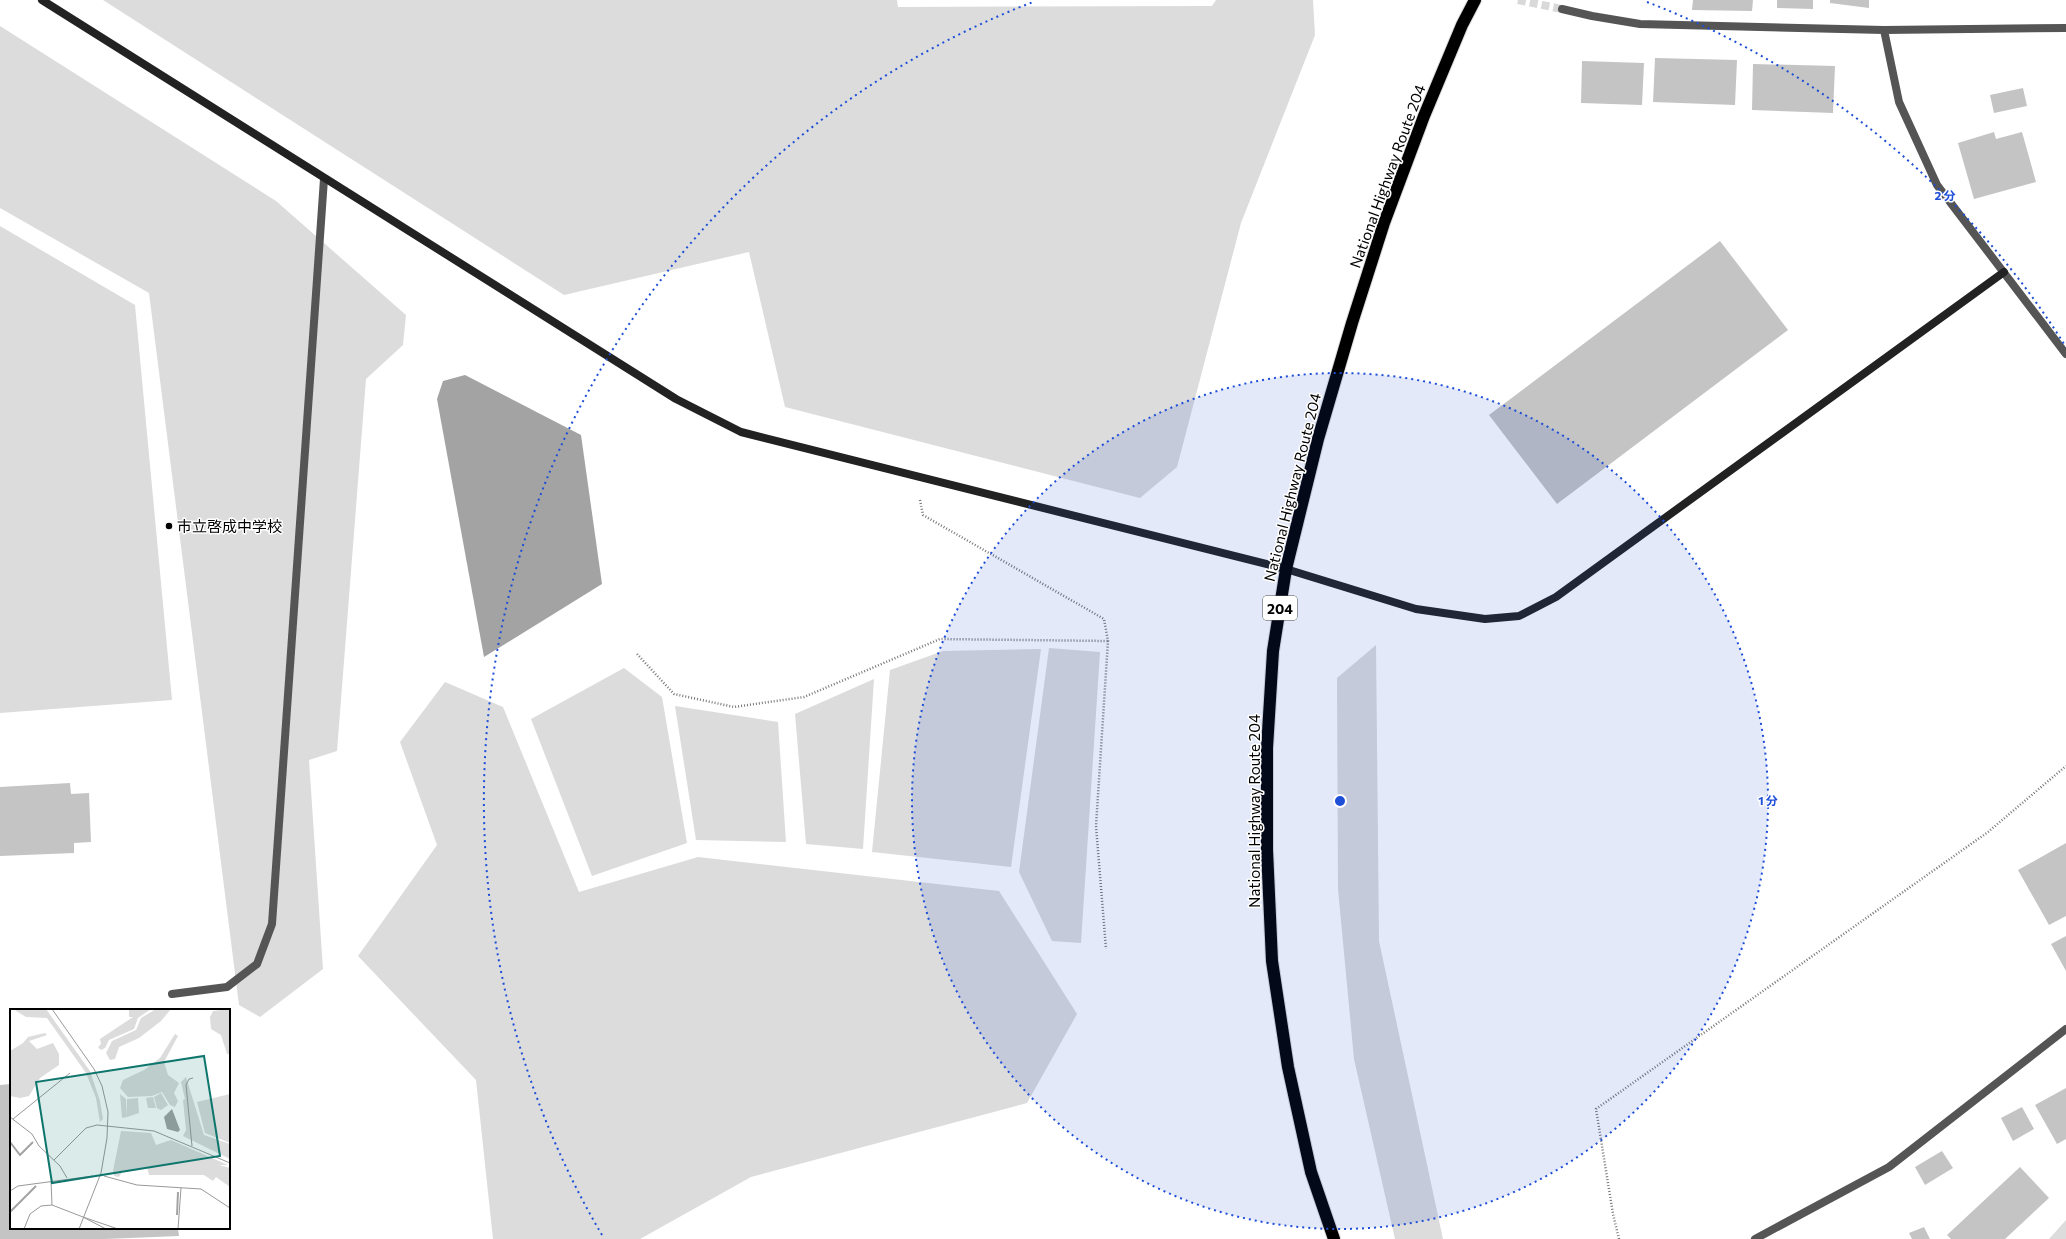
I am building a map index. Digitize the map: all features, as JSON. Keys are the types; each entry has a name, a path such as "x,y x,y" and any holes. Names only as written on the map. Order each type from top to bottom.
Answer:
{"highway":[{"name":"National Highway Route 204","path":"1334,1239 1311,1172 1288,1067 1272,960 1267,850 1267,748 1273,651 1286,569 1318,439 1384,222 1424,116 1462,25 1475,0"}],"street":[{"path":"42,0 324,179 689,406 741,432 1286,569 1416,609 1485,619 1519,616 1556,597 2004,272"},
{"path":"1562,9 1592,16 1640,24 1884,30 2066,28"},
{"path":"1884,30 1899,102 1938,185 2066,354"},
{"path":"172,994 227,987 257,964 272,924 324,179"},
{"path":"1755,1239 1889,1167 2066,1029"}],"path":[{"path":"916,476 923,515 1104,619 1108,642 1096,826 1106,949"},
{"path":"637,654 674,694 734,707 804,696 940,639 1108,642"},
{"path":"1619,1239 1613,1214 1596,1109 1988,832 2066,766"}],"shaded area":[{"path":"103,0 897,0 898,7 1212,6 1216,0 1313,0 1315,35 1241,223 1177,467 1140,498 785,407 749,252 564,295"},
{"path":"0,26 276,201 406,315 403,345 366,379 337,751 309,760 323,969 260,1017 239,1005 149,293 0,208"},
{"path":"0,226 135,305 172,700 0,713"},
{"path":"465,375 581,435 602,584 484,657 437,399 443,381"},
{"path":"1376,645 1379,941 1443,1239 1395,1239 1354,1059 1338,889 1337,678"},
{"path":"1049,648 1100,652 1081,943 1052,941 1019,872"},
{"path":"1041,649 1011,867 872,852 890,670 943,651"},
{"path":"624,668 662,697 687,843 592,876 531,719"},
{"path":"874,679 863,849 806,844 795,714"},
{"path":"445,682 503,707 579,892 698,857 999,891 1077,1014 1027,1103 751,1177 640,1239 493,1239 476,1080 358,956 437,845 400,742"},
{"path":"675,706 778,722 786,842 696,840"},
{"path":"2066,1220 2066,1239 2049,1239"}],"building":[{"path":"1693,0 1753,0 1752,11 1692,10"},
{"path":"1777,0 1813,0 1813,9 1777,8"},
{"path":"1830,0 1869,0 1869,8 1830,3"},
{"path":"1655,58 1737,60 1735,105 1653,102"},
{"path":"1582,61 1644,63 1642,105 1581,103"},
{"path":"1753,64 1835,66 1833,113 1752,110"},
{"path":"2023,88 2027,106 1994,113 1990,95"},
{"path":"1994,132 1996,139 2022,132 2036,182 1974,199 1958,143"},
{"path":"1720,241 1788,330 1557,504 1489,415"},
{"path":"70,783 71,794 89,793 91,842 74,843 74,853 0,856 0,787"},
{"path":"2066,843 2066,916 2049,925 2018,870"},
{"path":"2066,936 2066,971 2051,944"},
{"path":"10,1084 10,1229 178,1229 179,1236 105,1239 0,1239 0,1085"},
{"path":"2066,1088 2066,1139 2057,1144 2035,1105"},
{"path":"2022,1107 2034,1129 2013,1141 2001,1118"},
{"path":"1942,1151 1953,1168 1925,1185 1915,1167"},
{"path":"2020,1167 2049,1198 2005,1239 1951,1239 1947,1235"},
{"path":"1924,1227 1930,1239 1912,1239 1909,1233"}],"tunnel":[{"path":"1518,0 1562,9"}],"place":[{"name":"市立啓成中学校","path":"169,526"}]}
